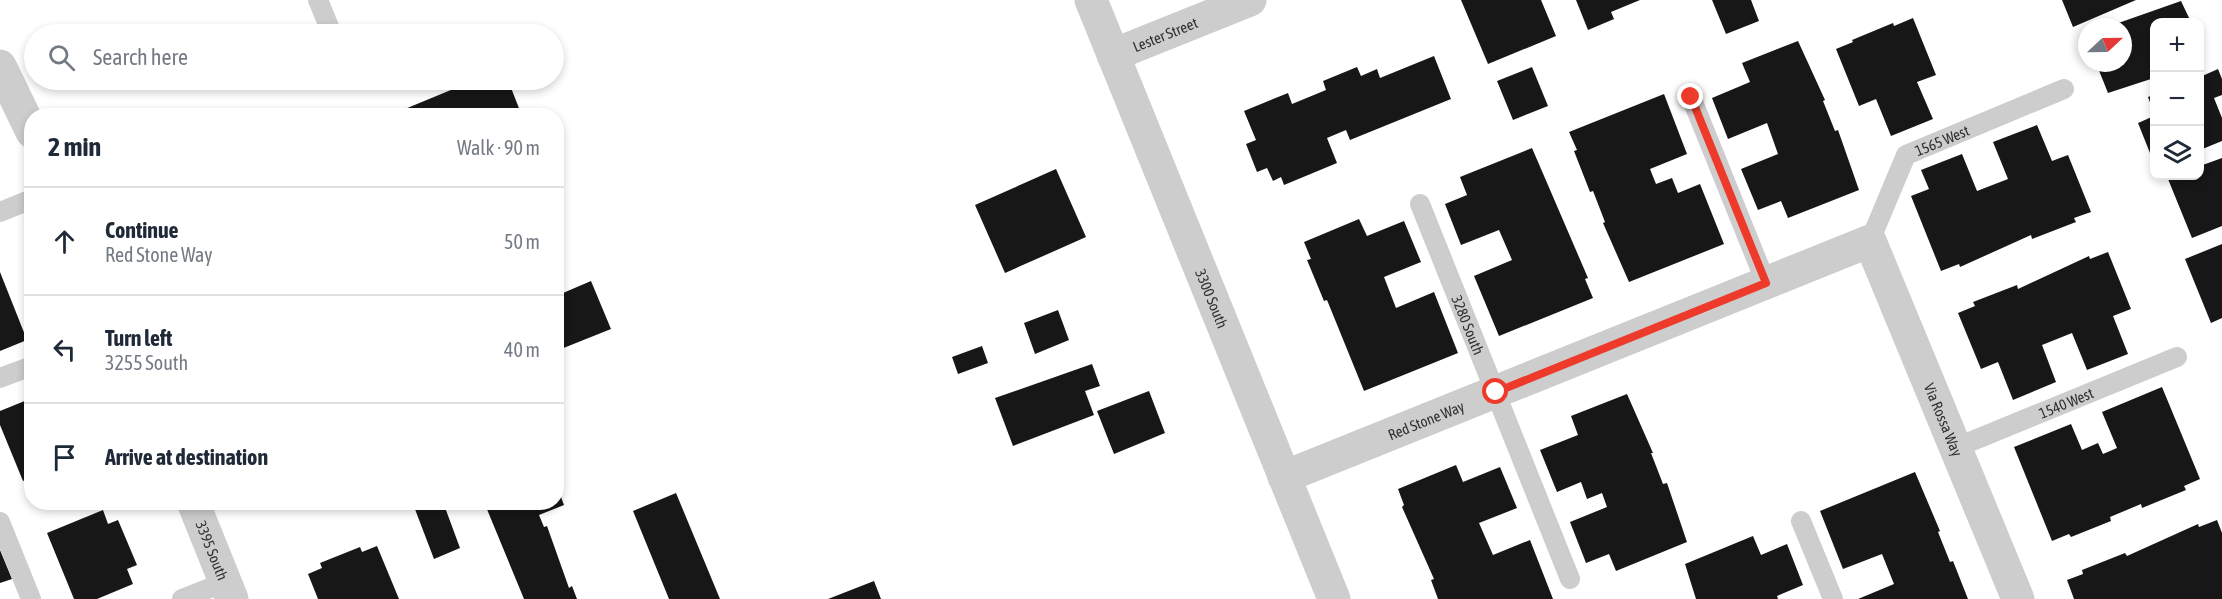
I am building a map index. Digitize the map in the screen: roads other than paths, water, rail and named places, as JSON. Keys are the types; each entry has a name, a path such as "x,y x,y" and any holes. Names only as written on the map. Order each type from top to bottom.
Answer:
{"street":[{"name":"3300 South","path":"1091,0 1334,599"},
{"name":"Lester Street","path":"1113,55 1250,0"},
{"path":"0,66 24,116"},
{"name":"Red Stone Way","path":"1284,477 1870,241"},
{"name":"Via Rossa Way","path":"1870,241 2018,599"},
{"name":"3395 South","path":"196,510 229,590"}],"lane":[{"path":"318,0 328,24"},
{"name":"1565 West","path":"1870,241 1906,155 2064,89"},
{"path":"1691,97 1766,283"},
{"path":"0,212 24,203"},
{"name":"3280 South","path":"1420,204 1570,579"},
{"name":"1540 West","path":"1955,448 2177,357"},
{"path":"0,378 24,369"},
{"path":"1801,521 1833,599"},
{"path":"0,522 31,599"},
{"path":"182,599 229,590"}]}
